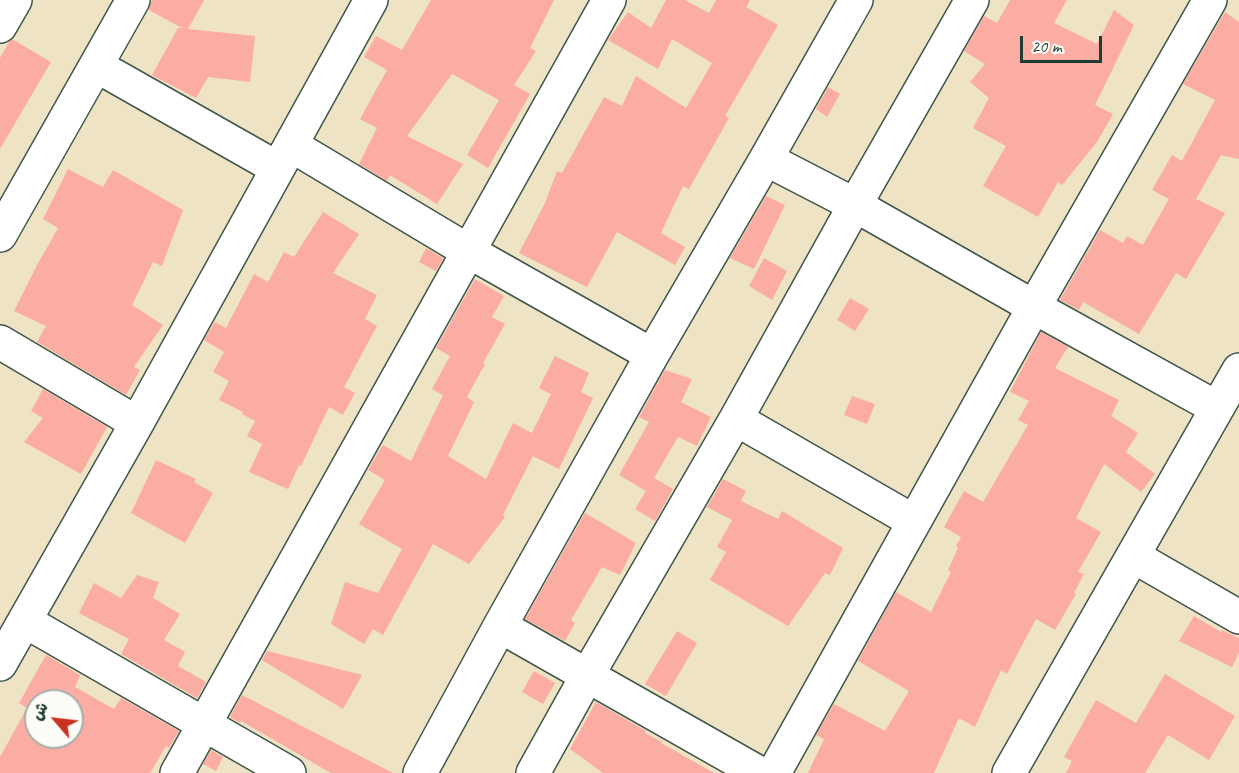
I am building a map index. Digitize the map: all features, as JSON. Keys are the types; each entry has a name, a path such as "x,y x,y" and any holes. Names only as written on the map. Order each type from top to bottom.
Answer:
{"street":[{"path":"0,26 15,0"},
{"path":"0,235 133,0"},
{"path":"0,664 137,423 371,0"},
{"path":"177,773 609,0"},
{"path":"420,773 652,355 856,0"},
{"path":"533,773 972,0"},
{"path":"774,773 913,521 1210,0"},
{"path":"97,66 284,156 468,251 652,355"},
{"path":"766,159 855,205 1217,408"},
{"path":"0,342 137,423"},
{"path":"1009,773 1239,370"},
{"path":"736,419 913,521"},
{"path":"1133,556 1239,616"},
{"path":"25,621 289,773"},
{"path":"500,626 759,773"}],"building":[{"path":"152,0 204,0 188,29 255,36 250,82 208,77 196,98 152,75 178,28 182,28 149,10"},
{"path":"431,0 554,0 530,48 536,51 514,85 530,94 488,168 467,155 499,100 452,74 407,136 463,164 437,204 390,175 387,181 359,164 377,128 360,119 387,70 364,57 376,36 402,50"},
{"path":"666,0 685,0 709,13 716,0 750,0 746,7 778,25 725,116 729,118 689,189 683,186 661,233 685,247 675,265 617,232 587,287 519,253 545,203 557,171 562,173 604,97 622,106 636,76 686,108 712,63 672,39 658,69 608,40 628,12 651,28"},
{"path":"1010,0 1067,0 1054,23 1097,44 1114,10 1134,25 1095,105 1113,114 1097,142 1062,185 1058,182 1038,217 983,186 1006,146 973,128 989,98 970,82 985,64 964,51 984,16 997,23"},
{"path":"1225,12 1239,22 1239,159 1221,155 1196,199 1225,213 1186,279 1176,273 1139,334 1083,302 1079,310 1060,300 1100,230 1123,243 1127,236 1143,245 1169,199 1152,190 1172,155 1182,161 1215,100 1183,84"},
{"path":"12,39 51,62 0,149 0,58"},
{"path":"828,87 840,94 827,117 816,109"},
{"path":"68,169 103,187 113,170 183,210 162,266 153,262 132,305 163,325 134,367 140,370 126,395 37,342 46,326 14,311 58,228 43,219"},
{"path":"766,196 785,205 754,269 730,258"},
{"path":"323,212 359,234 333,273 377,295 365,319 377,326 344,387 355,393 343,415 329,407 288,489 249,472 262,444 247,436 255,421 219,400 229,381 213,372 224,352 204,340 215,322 226,328 254,274 268,282 284,252 294,257"},
{"path":"426,248 443,258 436,271 419,262"},
{"path":"764,258 787,271 772,300 749,286"},
{"path":"475,279 504,296 492,317 505,324 467,397 474,402 448,456 486,479 513,423 532,433 551,394 539,388 555,356 589,373 581,392 593,398 559,469 533,456 503,515 505,517 469,564 433,544 383,635 373,629 364,644 331,624 345,582 378,593 402,549 359,524 385,480 368,470 383,445 411,461 443,395 432,389 450,356 436,348"},
{"path":"850,298 869,309 855,331 837,320"},
{"path":"1041,332 1068,347 1055,368 1119,400 1111,416 1138,433 1126,452 1155,474 1141,492 1104,464 1076,518 1101,532 1078,572 1084,574 1074,593 1076,594 1055,630 1036,619 1007,674 1001,670 975,727 959,718 934,773 808,773 824,739 816,735 834,704 885,731 909,691 858,661 896,592 931,612 951,572 948,570 961,537 944,527 964,491 983,502 1028,425 1018,420 1029,401 1010,392"},
{"path":"665,370 692,379 681,402 711,417 697,446 678,437 654,478 673,489 655,521 635,509 646,491 619,475 649,422 639,417"},
{"path":"43,389 107,427 81,474 24,442 43,418 31,411"},
{"path":"852,396 875,404 867,424 844,415"},
{"path":"156,460 196,479 194,482 213,493 185,543 131,513"},
{"path":"723,479 746,491 741,501 778,519 782,511 843,548 830,575 825,573 788,626 710,580 726,552 717,547 732,520 707,507"},
{"path":"585,513 636,543 620,575 602,567 571,620 575,623 565,641 525,619"},
{"path":"137,575 159,582 153,598 180,614 164,640 185,652 178,666 206,682 197,698 121,654 129,639 79,613 94,583 121,598"},
{"path":"1194,616 1221,632 1222,630 1239,638 1239,653 1232,667 1179,641"},
{"path":"677,631 697,643 666,696 645,684"},
{"path":"267,651 362,675 343,709 262,660"},
{"path":"46,655 80,675 75,687 79,689 27,689"},
{"path":"534,671 555,683 543,704 522,692"},
{"path":"1165,674 1235,716 1209,760 1168,735 1145,773 1066,773 1072,761 1064,757 1096,700 1136,723"},
{"path":"84,692 114,709 121,698 179,731 169,748 166,746 150,773 0,773 0,757 24,713 24,749 84,749"},
{"path":"24,694 24,706 19,703"},
{"path":"242,695 393,773 331,773 241,721 240,723 230,717"},
{"path":"596,702 714,773 603,773 570,749"},
{"path":"211,750 223,757 216,771 203,764"}]}
